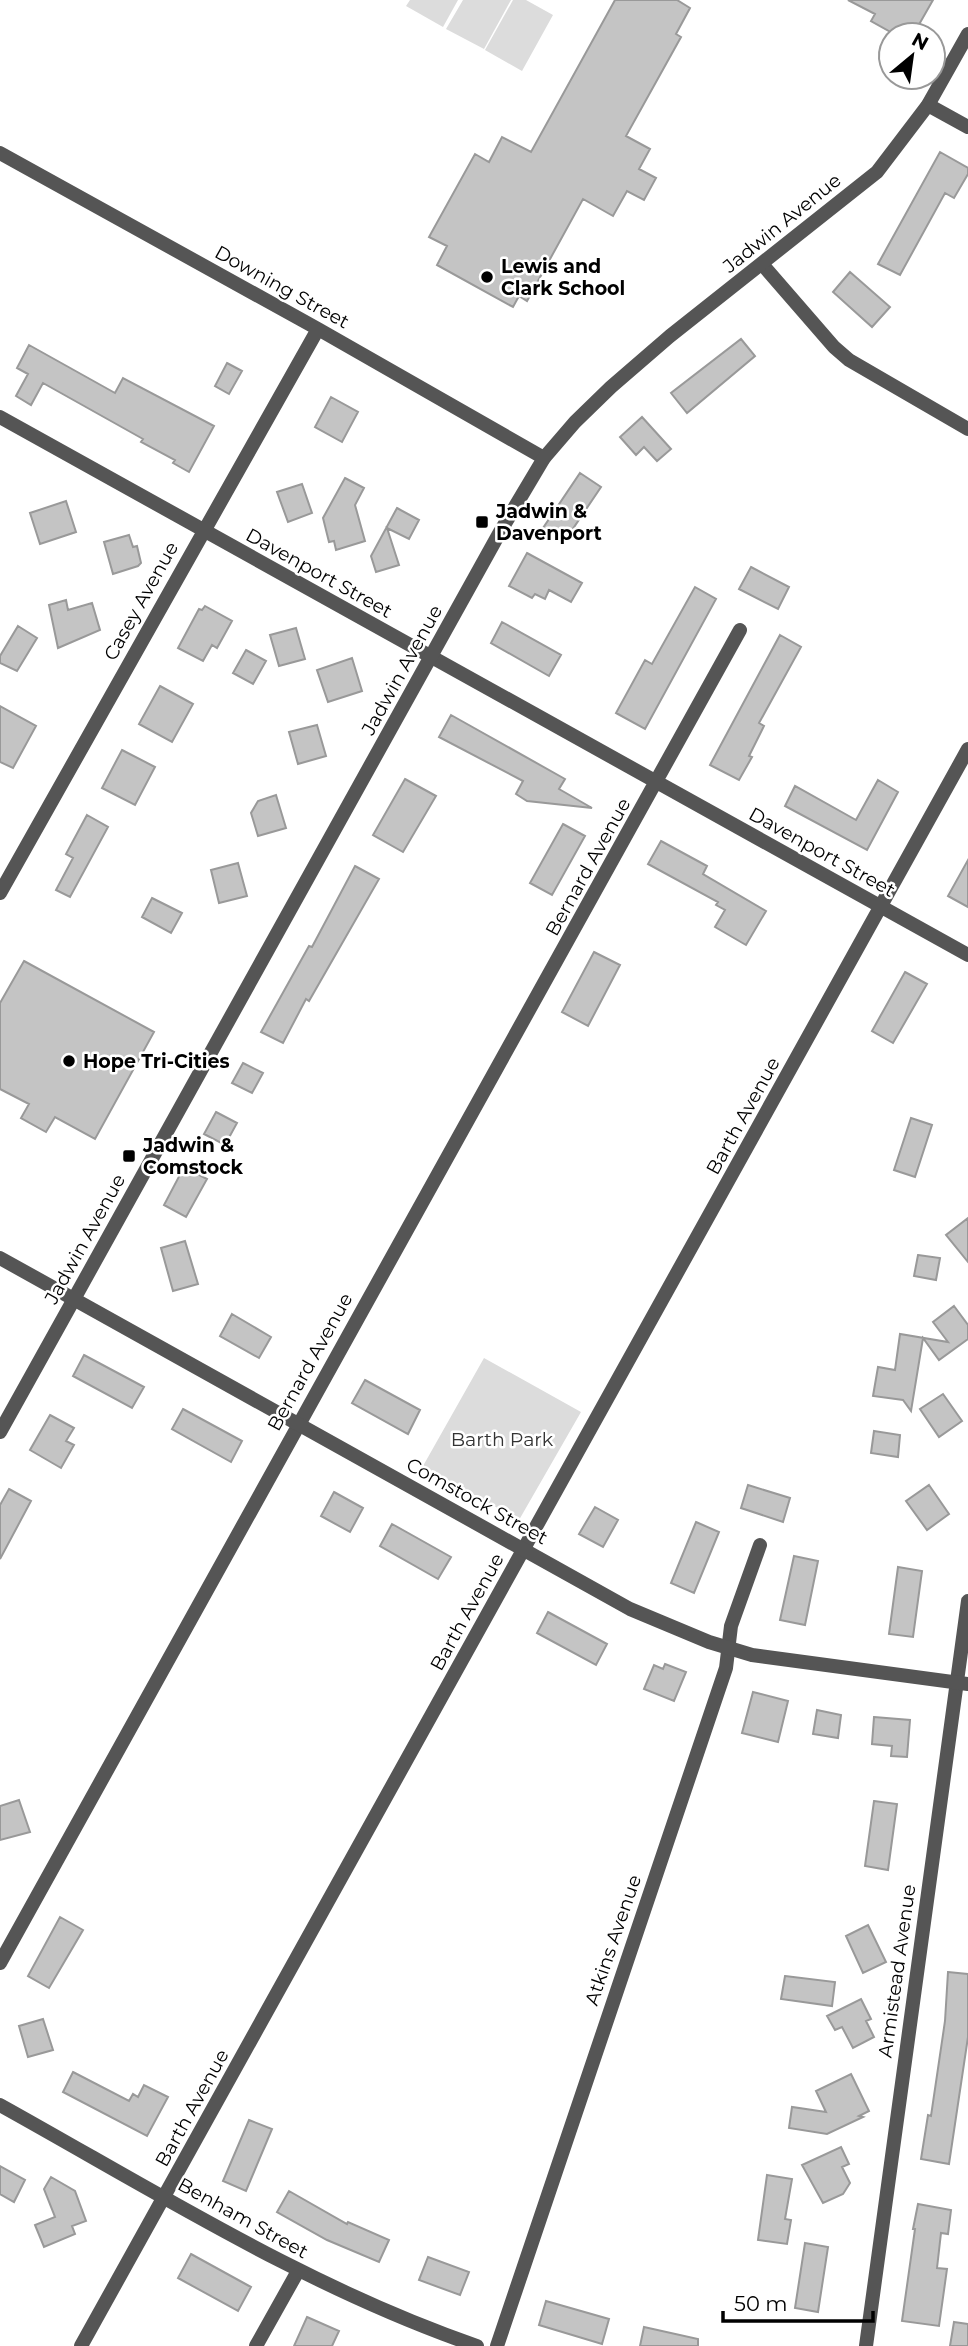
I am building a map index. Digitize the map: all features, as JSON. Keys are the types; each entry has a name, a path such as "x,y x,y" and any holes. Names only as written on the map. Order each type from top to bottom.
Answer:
{"street":[{"name":"Jadwin Avenue","path":"0,1432 544,458 575,422 611,387 670,336 877,172 929,105 968,34"},
{"path":"929,105 968,127"},
{"name":"Downing Street","path":"0,153 544,458"},
{"path":"762,264 834,347 849,360 968,429"},
{"name":"Casey Avenue","path":"0,893 318,329"},
{"name":"Davenport Street","path":"0,417 968,956"},
{"path":"657,782 740,630"},
{"name":"Barth Avenue","path":"81,2346 968,750"},
{"name":"Bernard Avenue","path":"0,1963 657,782"},
{"name":"Comstock Street","path":"0,1258 630,1609 673,1628 752,1655 962,1684"},
{"name":"Atkins Avenue","path":"497,2346 726,1668 731,1626 760,1545"},
{"name":"Armistead Avenue","path":"866,2346 962,1684 968,1601"},
{"name":"Benham Street","path":"0,2105 298,2271 379,2308 477,2346"},
{"path":"256,2346 298,2271"}],"green space":[{"path":"410,0 458,0 443,27 406,6"},
{"path":"463,0 511,0 484,49 446,29"},
{"path":"513,0 526,0 553,15 522,71 485,50"},
{"name":"Barth Park","path":"484,1358 581,1412 519,1520 423,1466"}],"building":[{"path":"615,0 677,0 690,8 676,34 681,37 626,136 650,149 639,169 656,178 644,200 627,191 613,216 583,199 527,301 519,296 513,307 437,265 447,246 429,237 475,154 489,162 502,137 531,152"},
{"path":"848,0 933,0 921,21 877,21 877,24 871,21 875,14"},
{"path":"940,152 968,168 968,174 954,198 945,193 900,275 878,264"},
{"path":"850,272 890,307 872,327 833,292"},
{"path":"741,339 755,356 687,413 671,393"},
{"path":"29,345 115,393 123,378 214,426 189,472 173,463 175,460 141,442 143,439 43,383 31,405 16,396 28,374 17,368"},
{"path":"227,363 242,371 229,394 215,386"},
{"path":"331,397 358,412 342,442 315,427"},
{"path":"642,417 671,449 657,461 644,447 636,455 620,437"},
{"path":"580,473 601,487 564,542 543,528"},
{"path":"345,478 364,488 355,505 365,541 336,550 334,541 329,542 323,518"},
{"path":"302,484 312,513 288,522 277,492"},
{"path":"66,501 76,532 40,544 30,513"},
{"path":"397,508 419,520 409,539 387,528 399,565 376,572 371,556"},
{"path":"129,535 133,547 137,546 141,563 113,574 104,542"},
{"path":"527,553 582,583 571,602 549,590 545,599 535,594 532,598 509,586"},
{"path":"751,567 789,587 778,609 739,589"},
{"path":"695,587 716,599 645,729 616,713 645,660 652,664"},
{"path":"66,600 68,610 92,603 100,630 58,648 49,605"},
{"path":"205,606 232,621 217,648 212,645 203,661 178,648 199,609 202,610"},
{"path":"502,622 561,655 549,676 491,643"},
{"path":"18,626 37,638 17,671 0,663 0,656"},
{"path":"296,628 305,659 279,666 270,635"},
{"path":"780,635 801,647 759,723 764,726 749,756 752,757 739,780 710,765"},
{"path":"246,650 266,661 253,684 233,673"},
{"path":"352,658 362,691 328,702 317,670"},
{"path":"160,686 193,704 172,742 139,724"},
{"path":"0,706 36,726 13,768 0,762"},
{"path":"451,715 565,779 559,789 592,808 527,801 516,794 523,781 439,737"},
{"path":"317,725 326,756 298,764 289,732"},
{"path":"122,750 155,767 135,805 102,788"},
{"path":"405,779 436,796 403,852 373,835"},
{"path":"878,780 898,792 867,850 785,806 795,786 856,820"},
{"path":"276,795 286,828 258,836 251,813 258,801"},
{"path":"87,815 108,827 70,897 56,890 73,858 66,854"},
{"path":"563,824 585,836 552,895 530,883"},
{"path":"661,841 707,866 703,874 766,911 746,945 715,927 725,910 716,905 718,902 648,864"},
{"path":"968,860 968,907 948,896"},
{"path":"238,863 247,896 219,903 211,870"},
{"path":"355,866 379,879 309,1001 306,999 283,1043 261,1032 309,946 312,947"},
{"path":"152,898 182,913 171,933 142,917"},
{"path":"594,952 620,965 588,1026 562,1012"},
{"name":"Hope Tri-Cities","path":"24,961 154,1032 95,1139 55,1117 46,1132 21,1118 29,1104 0,1089 0,1003"},
{"path":"905,972 927,984 893,1043 872,1031"},
{"path":"243,1063 263,1073 252,1093 232,1083"},
{"path":"216,1112 237,1123 225,1145 204,1134"},
{"path":"911,1118 932,1125 915,1177 894,1170"},
{"path":"184,1167 207,1179 186,1217 164,1205"},
{"path":"968,1218 968,1262 946,1235"},
{"path":"185,1241 198,1284 173,1291 161,1248"},
{"path":"918,1255 940,1258 936,1280 914,1276"},
{"path":"954,1306 968,1325 968,1339 939,1360 923,1338 911,1411 903,1400 873,1396 878,1367 895,1370 900,1334 948,1342 933,1322"},
{"path":"232,1314 271,1337 259,1358 220,1336"},
{"path":"84,1355 144,1387 132,1408 73,1376"},
{"path":"365,1380 420,1410 408,1434 352,1403"},
{"path":"943,1394 962,1421 939,1437 920,1409"},
{"path":"183,1409 242,1441 231,1462 172,1429"},
{"path":"50,1415 74,1428 66,1441 74,1445 61,1468 30,1450"},
{"path":"874,1431 900,1435 898,1457 871,1453"},
{"path":"748,1485 790,1498 783,1522 741,1508"},
{"path":"929,1485 949,1514 927,1530 906,1501"},
{"path":"9,1489 31,1501 0,1559 0,1505"},
{"path":"334,1492 363,1508 350,1532 321,1516"},
{"path":"595,1507 618,1520 603,1547 579,1534"},
{"path":"696,1522 719,1532 694,1593 671,1583"},
{"path":"392,1524 451,1557 438,1579 380,1546"},
{"path":"794,1556 818,1561 805,1625 780,1620"},
{"path":"898,1567 922,1571 913,1637 889,1634"},
{"path":"548,1612 607,1644 596,1665 537,1633"},
{"path":"665,1664 686,1672 674,1701 644,1689 654,1665 663,1669"},
{"path":"753,1692 788,1701 778,1742 742,1733"},
{"path":"817,1710 841,1715 838,1738 813,1734"},
{"path":"874,1717 910,1720 907,1757 891,1756 892,1746 872,1744"},
{"path":"19,1800 30,1832 0,1840 0,1806"},
{"path":"874,1801 897,1804 888,1870 865,1866"},
{"path":"60,1917 83,1930 49,1988 28,1976"},
{"path":"868,1925 886,1962 863,1973 846,1936"},
{"path":"948,1972 968,1974 968,2037 949,2164 921,2159 928,2115 931,2116 945,2021"},
{"path":"785,1976 835,1982 832,2006 781,1999"},
{"path":"861,1999 871,2019 866,2021 874,2037 853,2048 842,2027 835,2030 827,2016"},
{"path":"43,2019 53,2050 28,2057 19,2026"},
{"path":"73,2072 129,2101 133,2094 138,2097 144,2085 168,2097 147,2136 63,2092"},
{"path":"851,2074 869,2111 859,2116 863,2117 827,2134 789,2128 792,2107 826,2112 816,2091"},
{"path":"249,2120 272,2129 246,2191 223,2181"},
{"path":"841,2147 849,2164 842,2167 850,2183 843,2194 823,2203 802,2165"},
{"path":"0,2166 25,2180 14,2202 0,2194"},
{"path":"767,2175 792,2179 785,2219 791,2220 787,2244 758,2240"},
{"path":"51,2177 75,2191 86,2221 72,2226 75,2234 44,2247 35,2225 55,2217 44,2189"},
{"path":"289,2191 347,2224 348,2222 389,2240 379,2262 327,2240 277,2212"},
{"path":"918,2204 951,2210 948,2234 941,2233 937,2268 947,2269 939,2326 902,2321"},
{"path":"805,2243 828,2247 818,2312 795,2308"},
{"path":"191,2254 251,2287 238,2311 178,2278"},
{"path":"428,2257 469,2272 460,2295 419,2280"},
{"path":"546,2301 609,2319 602,2344 539,2325"},
{"path":"307,2317 339,2331 332,2346 294,2346"},
{"path":"954,2322 968,2324 968,2346 950,2346"},
{"path":"644,2327 698,2339 698,2346 640,2346"}],"place":[{"name":"Lewis and Clark School","path":"487,277"},
{"name":"Jadwin & Davenport","path":"482,522"},
{"name":"Hope Tri-Cities","path":"69,1061"},
{"name":"Jadwin & Comstock","path":"129,1156"}]}
